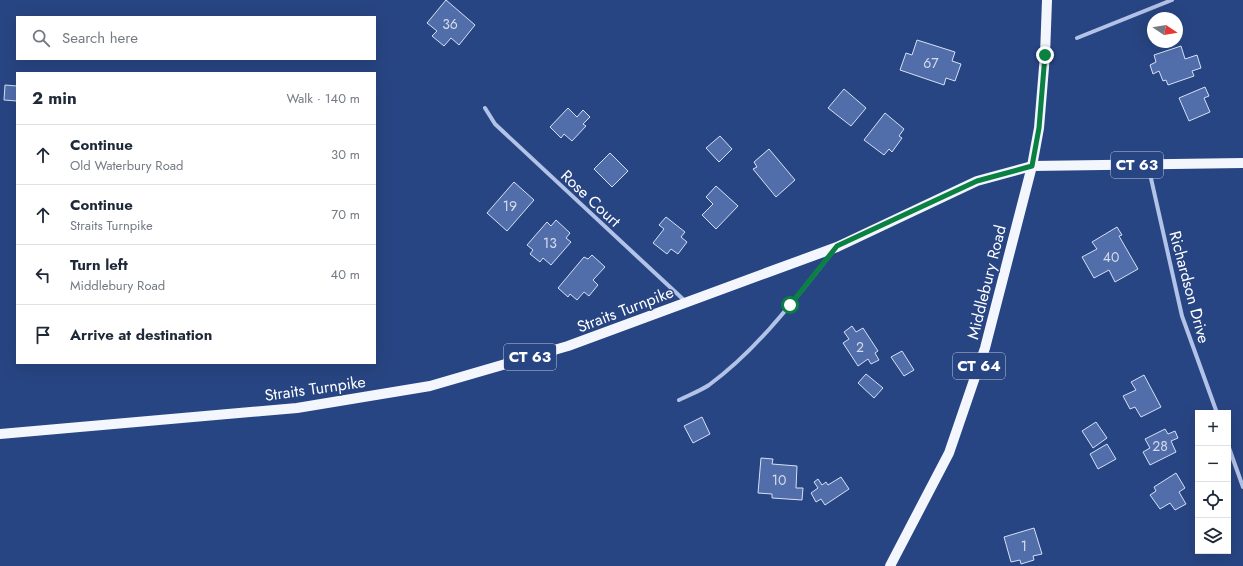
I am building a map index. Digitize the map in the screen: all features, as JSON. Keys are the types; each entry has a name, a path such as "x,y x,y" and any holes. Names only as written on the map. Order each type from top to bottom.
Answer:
{"main road":[{"name":"Middlebury Road","path":"890,566 949,453 985,348 1007,257 1032,166 1039,120 1045,55 1047,0"},
{"name":"Straits Turnpike","path":"0,434 297,408 430,386 568,346 837,246 977,181 1032,166 1243,163"}],"street":[{"path":"1078,38 1172,0"},
{"name":"Rose Court","path":"484,108 495,124 685,302"},
{"name":"Richardson Drive","path":"1148,165 1182,316 1216,410"},
{"path":"679,400 708,385 744,355 790,305 837,246"},
{"path":"1228,446 1243,487"}],"building":[{"path":"446,0 475,25 459,45 451,38 444,46 432,36 437,31 427,23"},
{"path":"917,40 955,52 952,61 961,64 955,81 946,78 944,85 900,70 906,53 912,55"},
{"path":"1175,48 1182,48 1185,59 1197,55 1201,68 1192,71 1194,76 1168,85 1166,80 1163,81 1159,71 1153,74 1150,65 1156,62 1154,55"},
{"path":"5,85 16,86 16,101 4,100"},
{"path":"1205,87 1209,96 1204,98 1210,112 1189,121 1179,98"},
{"path":"844,89 866,108 851,126 828,108"},
{"path":"568,108 577,117 583,110 590,117 583,124 586,126 572,141 564,134 561,138 550,127"},
{"path":"885,113 904,129 899,136 902,138 892,152 889,149 884,155 864,140"},
{"path":"720,136 732,149 719,162 706,148"},
{"path":"769,149 795,180 776,197 753,169 757,167 754,162"},
{"path":"610,153 628,171 612,187 594,169"},
{"path":"514,182 534,200 507,231 487,213"},
{"path":"716,186 738,206 716,229 702,215 713,204 706,197"},
{"path":"666,217 685,232 681,237 687,242 678,254 671,249 667,254 653,243 664,229 659,225"},
{"path":"556,220 570,233 566,238 571,242 551,265 543,258 540,262 530,254 533,250 527,245 547,222 551,226"},
{"path":"1117,227 1122,235 1119,236 1138,269 1115,282 1109,270 1094,278 1082,257 1097,249 1092,242"},
{"path":"592,255 605,267 593,280 598,285 589,296 584,292 577,300 570,294 568,297 558,288 584,257 588,259"},
{"path":"852,326 856,332 863,328 878,351 875,353 879,360 871,364 868,359 858,366 843,343 849,339 844,332"},
{"path":"902,351 914,370 904,376 891,357"},
{"path":"866,374 883,388 874,398 858,383"},
{"path":"1144,375 1161,407 1141,417 1135,407 1130,409 1123,396 1136,390 1131,382"},
{"path":"702,417 710,434 693,443 684,426"},
{"path":"1096,422 1107,438 1093,448 1082,431"},
{"path":"1165,429 1168,434 1175,431 1178,438 1171,441 1176,452 1150,465 1143,452 1150,448 1145,439"},
{"path":"1107,444 1116,459 1098,469 1090,454"},
{"path":"761,458 773,459 772,464 797,466 796,488 803,488 802,500 772,498 772,494 758,493"},
{"path":"1176,473 1185,488 1179,492 1186,504 1175,510 1170,503 1160,509 1150,495 1156,491 1154,487"},
{"path":"841,477 849,489 825,505 821,499 816,502 811,493 818,488 814,482 818,479 822,485 826,482 828,485"},
{"path":"1034,528 1042,554 1033,556 1034,560 1021,564 1020,560 1011,562 1004,537"}],"route":[{"path":"790,305 837,246 928,202 977,181 1032,166 1039,128 1045,55"}]}
